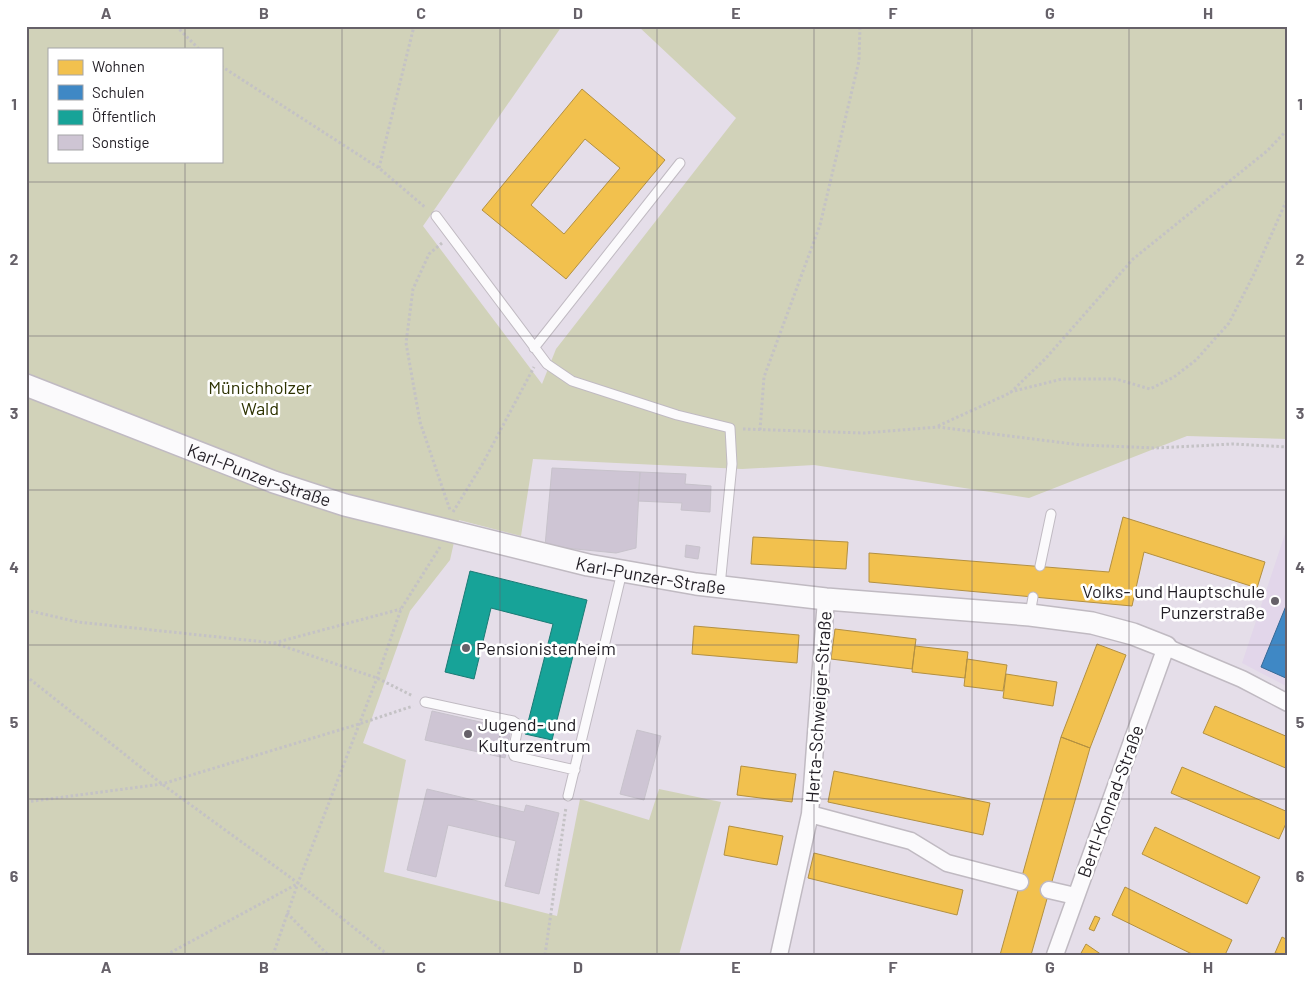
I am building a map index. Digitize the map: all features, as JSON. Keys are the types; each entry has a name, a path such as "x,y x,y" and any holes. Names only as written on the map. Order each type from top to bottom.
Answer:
{"street":[{"name":"Karl-Punzer-Straße","path":"26,385 274,482 345,505 450,532 622,572 720,586 826,599 1032,606 1132,634 1242,679 1288,702"},
{"name":"Herta-Schweiger-Straße","path":"778,955 810,814 826,599"},
{"name":"Bertl-Konrad-Straße","path":"1055,955 1166,647"},
{"name":"Herta-Schweiger-Straße","path":"810,814 911,841 946,863 1020,882"},
{"path":"1049,890 1075,896"}],"lane":[{"path":"534,348 680,163"},
{"path":"436,216 547,364 572,381 678,415 730,428 732,464 720,586"},
{"path":"1040,566 1051,514"},
{"path":"568,796 622,572"},
{"path":"425,702 513,721 518,728 513,752 514,756 575,770"}],"path":[{"path":"176,26 198,48"},
{"path":"378,168 414,26"},
{"path":"760,430 764,376 820,225 859,61 860,26"},
{"path":"222,67 378,168 436,216"},
{"path":"1010,393 1046,358 1133,259 1267,151 1288,129"},
{"path":"938,427 1010,393 1062,379 1116,379 1150,389 1174,377 1196,360 1229,323 1254,274 1288,197"},
{"path":"450,236 429,254 412,289 406,343 420,422 451,515 483,463 540,357"},
{"path":"730,428 864,433 938,427 1081,445 1156,448 1233,444 1288,446"},
{"path":"272,955 377,678 401,609 450,532"},
{"path":"274,643 401,609"},
{"path":"26,610 78,622 274,643 377,678 425,702"},
{"path":"26,676 162,784 298,883 388,955"},
{"path":"26,802 162,784 425,702"},
{"path":"545,955 568,796"},
{"path":"166,955 298,883"},
{"path":"287,913 328,955"}],"shaded area":[{"name":"Volks- und Hauptschule Punzerstraße","path":"1288,525 1288,687 1242,663"}],"green space":[{"name":"Münichholzer Wald","path":"26,26 562,26 423,226 542,384 556,349 736,118 638,26 1288,26 1288,439 1187,436 1029,498 814,465 742,469 533,459 521,536 459,520 450,560 410,611 363,743 406,760 384,872 557,916 580,799 649,820 659,789 721,802 679,955 26,955"}],"building: Wohnen":[{"path":"582,89 665,160 566,279 482,210","holes":["585,139 620,168 564,234 531,205"]},
{"path":"1123,517 1265,562 1257,588 1144,552 1132,606 869,582 869,553 1109,572"},
{"path":"753,537 848,542 846,569 751,564"},
{"path":"694,626 799,635 797,663 692,654"},
{"path":"835,629 916,639 912,669 831,659"},
{"path":"1097,644 1126,655 1090,748 1061,737"},
{"path":"915,646 968,652 965,678 912,672"},
{"path":"967,659 1007,665 1003,691 964,686"},
{"path":"1006,674 1057,682 1053,706 1003,698"},
{"path":"1215,706 1288,737 1288,769 1203,733"},
{"path":"1061,737 1090,748 1031,955 1000,955"},
{"path":"741,766 796,774 792,802 737,795"},
{"path":"1182,767 1288,812 1288,819 1279,839 1171,793"},
{"path":"834,771 990,803 983,835 828,802"},
{"path":"729,826 783,836 777,865 724,855"},
{"path":"1155,827 1260,877 1247,904 1142,854"},
{"path":"814,853 963,890 957,915 808,878"},
{"path":"1125,887 1232,940 1225,955 1194,955 1112,915"},
{"path":"1095,916 1100,918 1094,931 1089,929"},
{"path":"1282,937 1288,940 1288,955 1275,953"},
{"path":"1086,944 1102,955 1080,955"}],"building: Schulen":[{"path":"1288,601 1288,679 1261,667"}],"building: Öffentlich":[{"name":"Pensionistenheim","path":"470,571 587,600 552,740 525,734 553,624 491,608 474,679 445,672"}],"building: Sonstige":[{"path":"552,468 640,472 636,548 616,553 545,546"},
{"path":"640,472 686,474 685,484 711,486 710,512 681,510 682,503 638,501"},
{"path":"686,545 700,547 698,559 685,557"},
{"name":"Jugend- und Kulturzentrum","path":"432,711 511,729 505,758 425,740"},
{"path":"637,730 661,736 644,800 620,794"},
{"path":"427,789 524,812 526,805 559,813 539,894 505,886 516,841 448,825 436,877 407,870"}],"place":[{"name":"Volks- und Hauptschule Punzerstraße","path":"1275,601"},
{"name":"Pensionistenheim","path":"466,648"},
{"name":"Jugend- und Kulturzentrum","path":"468,734"}]}
